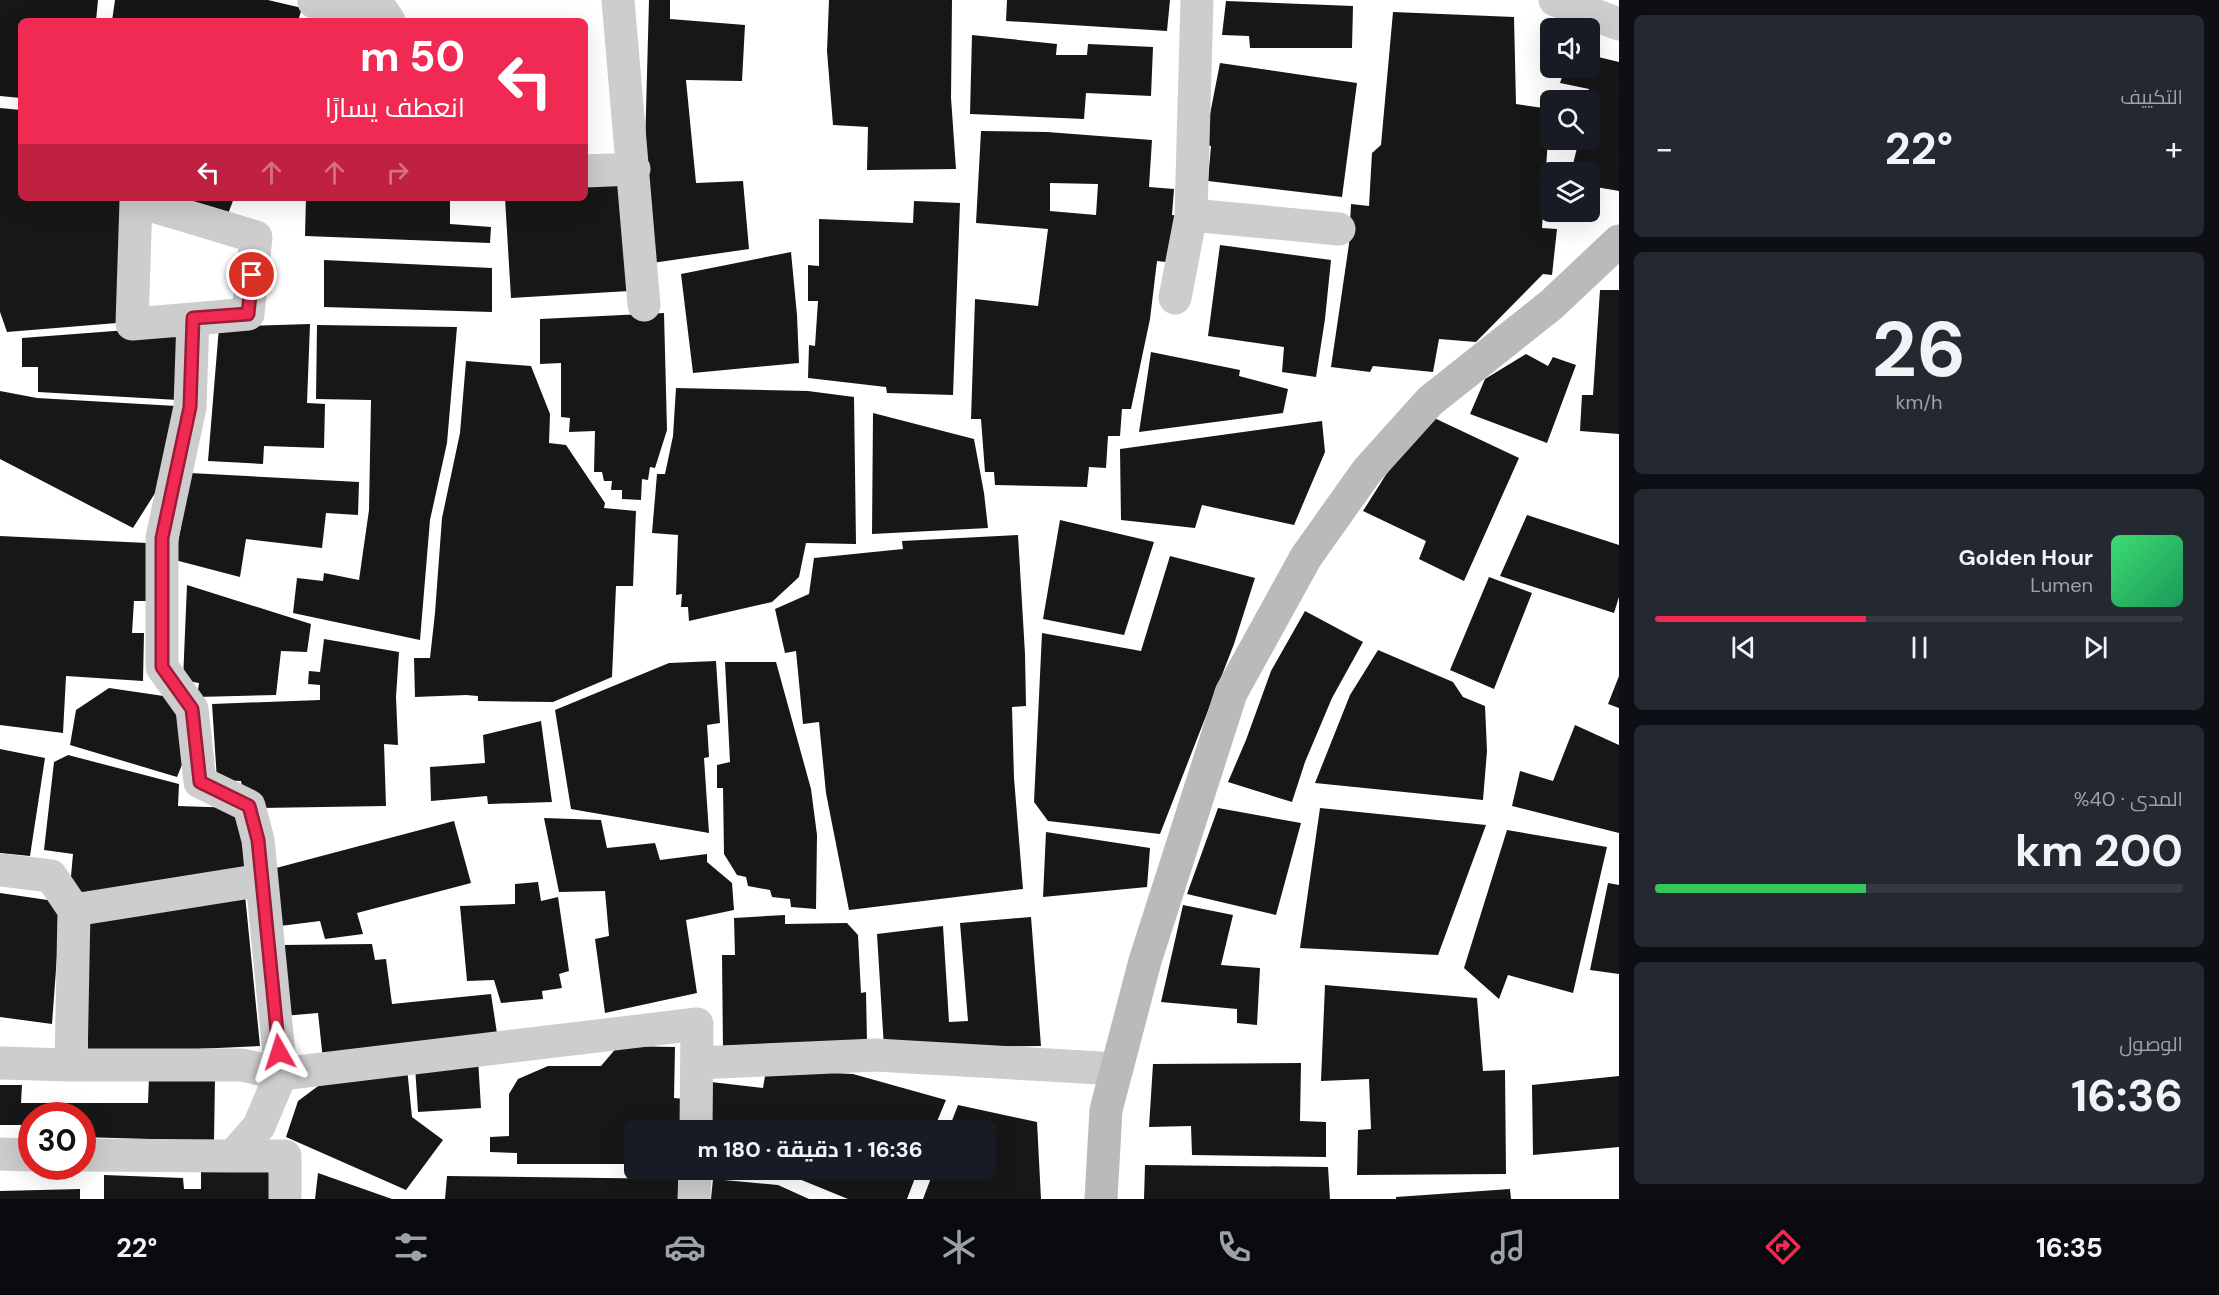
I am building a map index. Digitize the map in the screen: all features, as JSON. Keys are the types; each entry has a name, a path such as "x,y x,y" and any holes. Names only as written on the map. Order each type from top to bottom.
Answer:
{"main road":[{"path":"1101,1199 1106,1110 1144,961 1231,693 1306,557 1367,471 1430,401 1551,305 1619,241"}],"street":[{"path":"315,0 315,2 379,6 387,18"},
{"path":"618,0 644,305"},
{"path":"1175,298 1191,215 1197,0"},
{"path":"1555,0 1619,24"},
{"path":"588,171 634,169"},
{"path":"136,201 256,237 248,314 193,318 132,324 136,201"},
{"path":"1191,215 1340,229"},
{"path":"193,318 190,407 162,538 162,667 192,709 200,782 249,806 258,840 280,1074 259,1126 233,1156"},
{"path":"0,870 51,876 74,910 70,1065"},
{"path":"74,910 262,880"},
{"path":"0,1063 242,1065 280,1074 697,1024 696,1120"},
{"path":"698,1063 876,1055 1117,1069"},
{"path":"0,1154 18,1155"},
{"path":"96,1155 285,1156 285,1199"},
{"path":"694,1199 695,1180"}],"building":[{"path":"0,0 98,0 96,18 18,18 18,98 0,96"},
{"path":"115,0 268,0 302,8 299,18 112,18"},
{"path":"649,0 670,0 670,19 745,25 742,81 686,80 696,183 743,181 749,249 652,263 644,185"},
{"path":"829,0 952,0 951,98 956,169 867,170 868,127 833,125 827,51"},
{"path":"1007,0 1170,0 1167,31 1006,21"},
{"path":"1226,1 1353,6 1352,48 1250,48 1249,36 1222,35"},
{"path":"1393,12 1514,17 1516,104 1540,108 1540,150 1547,150 1546,162 1540,162 1540,222 1542,222 1542,228 1557,229 1552,275 1543,274 1476,342 1439,339 1433,372 1373,366 1370,372 1331,367 1349,244 1351,204 1369,206 1372,153 1381,145"},
{"path":"972,35 1057,44 1056,55 1087,55 1088,44 1153,47 1151,96 1086,93 1084,119 970,114"},
{"path":"1600,57 1619,62 1619,191 1600,188 1600,162 1574,162 1576,150 1600,150 1600,90 1589,90 1560,83 1562,78 1600,78"},
{"path":"1220,63 1357,83 1342,197 1208,181 1211,146 1204,145"},
{"path":"0,108 18,110 18,201 127,201 117,323 7,332 0,312"},
{"path":"981,131 1047,132 1152,140 1149,187 1174,189 1172,215 1180,216 1175,263 1157,261 1150,319 1131,409 1122,409 1120,436 1108,436 1106,468 1089,467 1087,487 995,485 994,472 985,472 981,419 971,419 975,299 1038,306 1048,229 976,223","holes":["1050,183 1098,184 1096,215 1050,211"]},
{"path":"621,179 629,291 511,298 505,201 588,201 588,181"},
{"path":"181,201 233,201 228,214"},
{"path":"306,201 450,201 450,224 491,227 490,243 305,236"},
{"path":"914,201 960,203 953,395 887,393 886,387 808,378 809,345 815,346 818,301 808,301 808,265 819,266 819,219 913,223"},
{"path":"1220,245 1331,260 1316,377 1282,372 1284,347 1208,336"},
{"path":"791,252 799,363 693,373 681,274"},
{"path":"324,260 492,268 492,312 324,307"},
{"path":"1600,290 1619,290 1619,434 1580,431 1582,395 1593,395"},
{"path":"664,313 667,430 655,468 650,467 648,480 642,479 641,500 622,499 622,490 611,490 612,481 604,481 602,472 594,472 595,431 569,432 570,418 561,417 561,363 540,364 540,319"},
{"path":"310,324 307,403 325,404 324,448 264,446 263,464 208,461 219,327"},
{"path":"317,325 457,327 447,443 430,520 420,640 293,613 297,578 323,581 324,573 359,580 369,510 371,400 316,399"},
{"path":"167,327 181,338 178,400 38,392 38,367 22,367 22,338"},
{"path":"1151,352 1240,370 1239,376 1288,389 1283,413 1139,432"},
{"path":"1526,354 1548,366 1553,357 1576,365 1547,443 1470,414 1485,379"},
{"path":"466,361 531,366 550,414 549,443 566,445 605,503 604,508 636,511 633,586 616,586 612,677 553,702 478,701 478,696 466,695 415,697 414,658 430,658 442,518 460,433"},
{"path":"676,388 808,391 854,397 856,544 806,543 799,577 772,602 689,621 688,607 681,607 682,594 676,595 678,535 652,533 657,474 665,474 673,436"},
{"path":"0,391 37,398 176,406 157,490 133,528 0,459"},
{"path":"873,413 974,439 988,528 872,534"},
{"path":"1430,416 1519,458 1464,581 1419,559 1426,541 1363,511 1394,462"},
{"path":"1322,421 1325,452 1294,525 1202,505 1195,528 1121,520 1120,449"},
{"path":"190,473 359,482 358,515 326,513 322,548 246,539 240,577 175,560"},
{"path":"1527,515 1619,545 1619,597 1614,613 1500,576"},
{"path":"1060,520 1154,542 1124,635 1043,619"},
{"path":"1018,535 1026,706 1012,707 1014,778 1023,889 849,910 826,793 819,722 803,724 796,651 785,653 775,609 809,594 814,558 903,549 902,541"},
{"path":"0,536 147,543 146,601 134,601 132,633 144,633 143,681 66,676 63,733 0,725"},
{"path":"1170,556 1255,578 1234,644 1160,834 1048,821 1034,802 1042,633 1141,651"},
{"path":"1489,577 1532,593 1494,689 1450,670"},
{"path":"187,585 311,624 307,652 281,651 276,695 197,697 199,683 183,680"},
{"path":"1305,611 1363,642 1332,698 1305,762 1292,802 1228,782 1271,671"},
{"path":"324,639 399,652 396,697 398,745 384,744 386,806 260,808 243,792 241,781 217,780 212,704 320,700 320,685 308,684 309,671 320,672"},
{"path":"1378,650 1453,682 1463,697 1485,706 1487,751 1483,800 1315,783 1350,695"},
{"path":"716,661 720,723 707,725 709,757 704,758 709,833 571,809 555,710 669,663"},
{"path":"725,662 776,662 811,789 817,835 816,909 791,907 790,899 772,897 770,890 748,886 746,877 737,875 724,854 723,788 717,788 717,765 730,762"},
{"path":"1619,676 1619,708 1608,704"},
{"path":"109,688 177,698 188,750 177,777 70,745 76,710"},
{"path":"541,721 552,802 488,804 487,796 431,801 430,767 485,763 483,735"},
{"path":"1575,725 1619,745 1619,833 1512,806 1520,771 1553,781"},
{"path":"0,749 45,758 30,856 0,853"},
{"path":"68,755 179,784 178,806 238,808 250,875 79,903 70,887 73,854 44,850 54,762"},
{"path":"1218,808 1301,823 1276,915 1187,894"},
{"path":"1320,808 1486,825 1438,955 1300,948"},
{"path":"544,818 601,820 607,848 655,843 660,860 707,854 707,862 732,883 734,910 686,920 697,993 605,1013 595,939 609,936 605,891 559,892"},
{"path":"454,821 471,883 357,913 363,934 325,939 320,921 280,926 276,868"},
{"path":"1507,830 1607,847 1573,993 1508,975 1499,999 1464,968"},
{"path":"1046,832 1150,848 1147,887 1043,897"},
{"path":"538,882 541,901 558,897 569,971 559,974 562,988 542,991 543,999 501,1003 494,980 467,981 460,906 515,904 515,884"},
{"path":"1608,883 1619,885 1619,974 1590,970"},
{"path":"0,893 61,902 52,1024 0,1017"},
{"path":"245,895 260,1046 88,1054 86,912"},
{"path":"1183,905 1233,915 1221,965 1260,968 1257,1025 1237,1023 1237,1009 1161,1002"},
{"path":"785,915 785,924 847,923 858,935 861,993 866,992 867,1042 723,1050 722,955 735,955 734,918"},
{"path":"1031,917 1041,1046 884,1048 877,934 943,926 949,1022 968,1021 960,923"},
{"path":"372,944 375,960 386,959 392,1004 491,994 498,1040 323,1060 318,1013 283,1016 281,945"},
{"path":"1325,985 1477,998 1483,1071 1505,1070 1506,1174 1357,1175 1358,1130 1371,1129 1369,1079 1321,1081"},
{"path":"618,1046 675,1047 674,1098 685,1099 685,1120 624,1120 624,1164 517,1164 517,1153 490,1152 490,1137 509,1136 509,1094 518,1079 548,1066 601,1066"},
{"path":"478,1059 481,1108 418,1112 415,1066"},
{"path":"1301,1063 1300,1121 1326,1122 1326,1157 1192,1155 1191,1126 1149,1127 1153,1064"},
{"path":"407,1068 412,1117 443,1140 406,1190 286,1137 298,1101 333,1075"},
{"path":"766,1070 853,1074 946,1100 938,1120 709,1120 711,1082 763,1088"},
{"path":"1619,1076 1619,1147 1533,1155 1532,1085"},
{"path":"149,1077 215,1078 214,1141 96,1137 96,1103 148,1103"},
{"path":"0,1085 22,1085 21,1102 18,1102 18,1125 0,1125"},
{"path":"958,1105 1037,1122 1041,1199 923,1199 930,1180 996,1180 996,1120 952,1120"},
{"path":"1145,1165 1328,1167 1330,1199 1144,1199"},
{"path":"201,1168 273,1169 273,1199 104,1199 104,1175 183,1178 184,1189 201,1189"},
{"path":"318,1173 392,1199 315,1199"},
{"path":"447,1176 684,1180 685,1199 445,1199"},
{"path":"713,1180 724,1180 778,1185 809,1199 711,1199"},
{"path":"801,1180 914,1180 907,1199 848,1199"},
{"path":"80,1189 80,1199 0,1199 0,1191"},
{"path":"1510,1189 1511,1199 1396,1199 1396,1197"}],"route":[{"path":"252,275 248,314 193,318 190,407 162,538 162,667 192,709 200,782 249,806 258,840 279,1052"}]}
